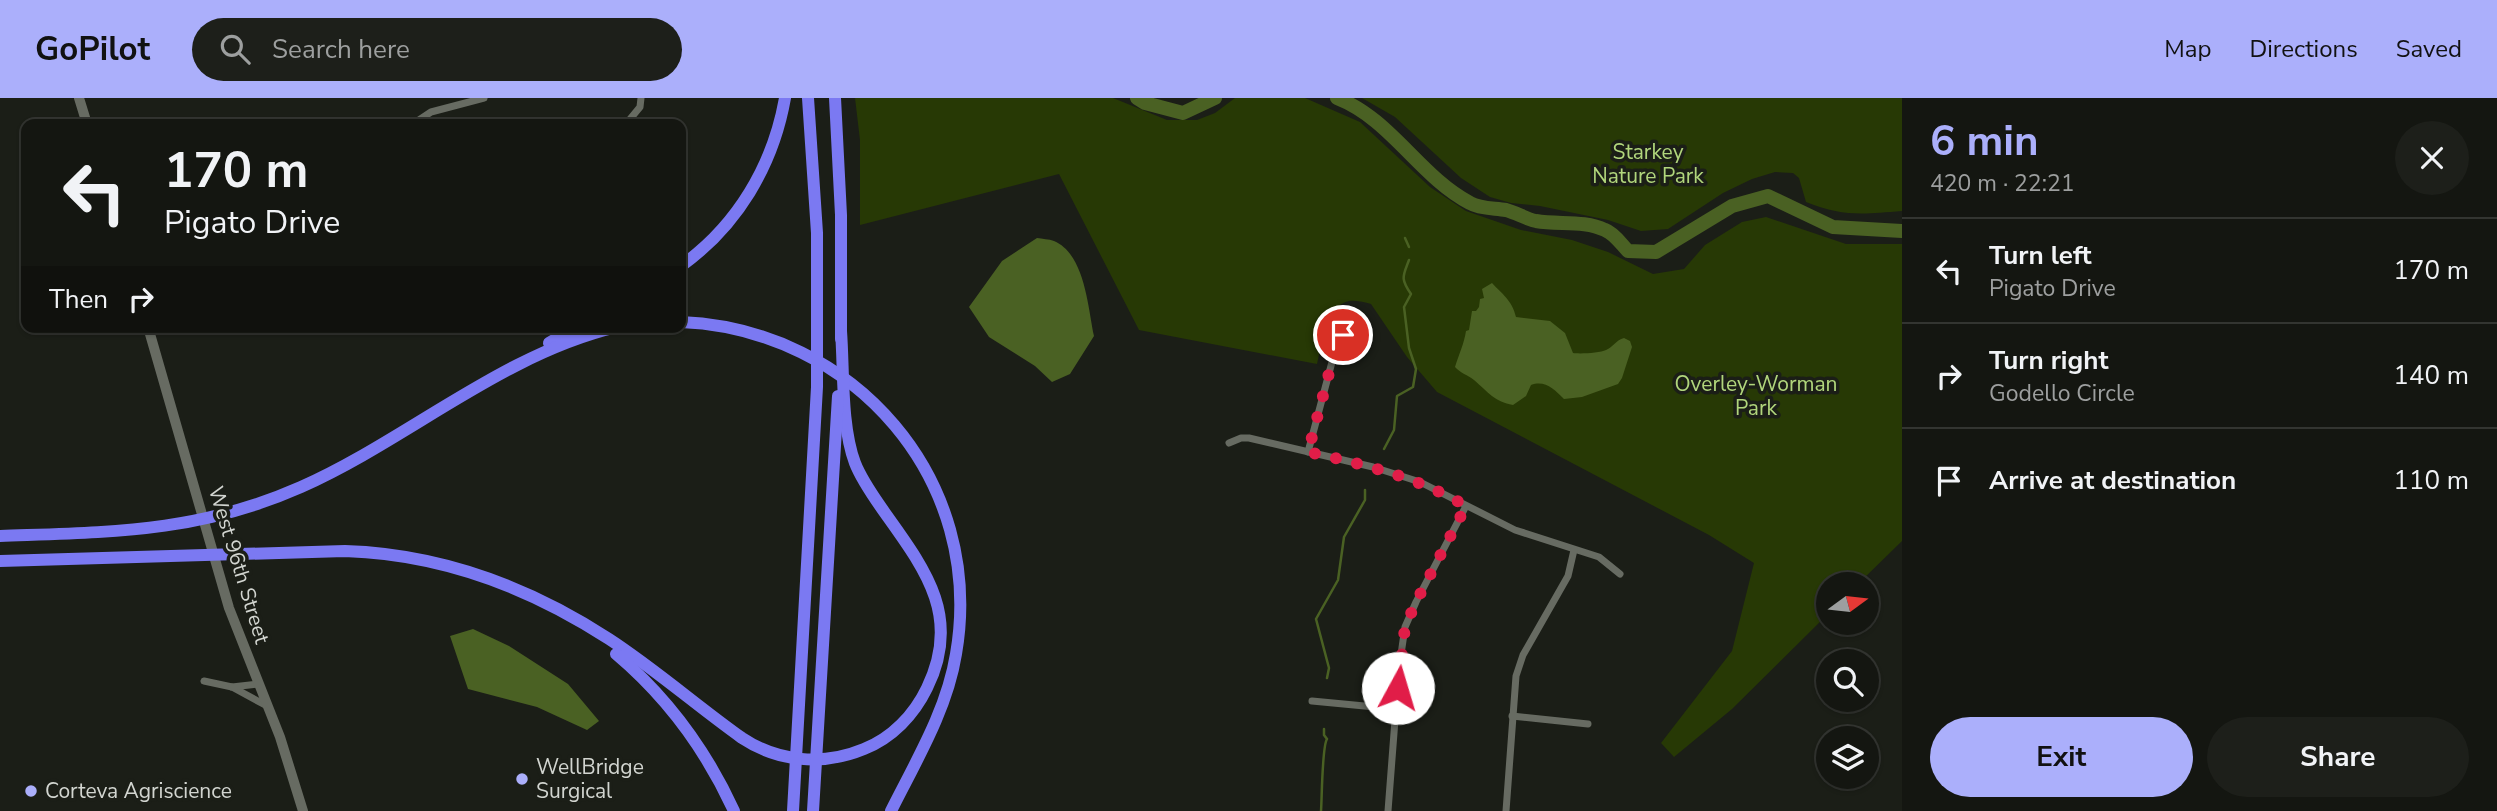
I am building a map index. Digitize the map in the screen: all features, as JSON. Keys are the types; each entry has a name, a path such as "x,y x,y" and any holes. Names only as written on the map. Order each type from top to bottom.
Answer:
{"highway":[{"path":"686,262 719,233 748,196 770,153 785,98"},
{"path":"793,811 817,373 817,233 808,98"},
{"path":"0,561 345,551 408,556 451,565 530,595 609,639 741,738 775,754 802,759 836,758 883,739 900,726 915,709 934,672 940,634 936,597 928,576 863,480 851,452 846,425 841,331 841,215 835,98"},
{"path":"686,322 742,329 795,348 831,367 867,396 907,440 931,480 949,528 959,581 959,636 946,694 891,811"},
{"path":"813,811 841,331"},
{"path":"496,378 567,333"},
{"path":"0,536 124,532 184,524 221,516 276,498 327,475 496,378 556,347 599,333"},
{"path":"563,613 620,657 670,708 706,759 734,811"}],"main road":[{"path":"79,98 85,119"},
{"name":"West 96th Street","path":"150,333 229,608 280,737 303,811"}],"street":[{"path":"421,119 431,112 484,98"},
{"path":"630,119 640,107 641,98"},
{"path":"1308,452 1336,347 1354,321"},
{"path":"1228,443 1249,438 1373,467 1420,482 1515,530 1599,557 1620,574"},
{"path":"1388,811 1405,627 1466,506"},
{"path":"1506,811 1516,676 1523,655 1568,576 1574,550"},
{"path":"204,681 232,687 267,706"},
{"path":"232,687 258,684"},
{"path":"1312,701 1396,709"},
{"path":"1512,716 1588,724"}],"green space":[{"name":"Overley-Worman Park","path":"855,98 1113,98 1167,120 1197,120 1215,113 1235,98 1305,98 1360,122 1430,187 1466,211 1521,230 1572,240 1608,252 1653,274 1684,269 1705,245 1742,222 1766,217 1846,244 1902,244 1902,541 1870,572 1816,572 1816,626 1732,709 1674,757 1661,743 1732,651 1754,563 1709,535 1437,392 1407,357 1371,304 1349,301 1335,310 1326,327 1317,364 1139,330 1059,174 860,225 860,140"},
{"name":"Starkey Nature Park","path":"1362,98 1902,98 1902,211 1853,213 1819,207 1806,202 1799,178 1793,173 1775,172 1752,179 1723,193 1668,229 1641,231 1608,220 1490,197 1461,178 1395,117"}],"shaded area":[{"path":"1037,238 1054,241 1064,248 1079,269 1094,336 1070,374 1052,382 1035,366 989,337 969,307 1002,261"},
{"path":"1492,283 1509,302 1516,317 1550,321 1565,333 1573,353 1599,352 1621,339 1630,341 1632,347 1618,384 1582,397 1564,399 1549,386 1531,385 1526,396 1513,405 1496,399 1457,369 1455,367 1466,331 1469,330 1472,311 1476,311 1480,299 1484,298 1482,289"},
{"path":"473,629 509,646 568,684 599,721 587,730 537,707 468,689 450,636"}],"waterway":[{"path":"1137,98 1145,103 1183,113 1215,98"},
{"path":"1337,98 1373,119 1435,178 1470,203 1506,210 1536,221 1597,227 1612,234 1628,251 1656,252 1732,206 1768,196 1833,227 1902,231"},
{"path":"1405,238 1409,247"},
{"path":"1384,449 1394,430 1397,396 1413,387 1416,369 1409,348 1404,307 1411,294 1404,277 1409,260"},
{"path":"1327,678 1329,668 1316,619 1338,580 1344,537 1365,500 1365,490"},
{"path":"1321,811 1323,761 1327,739 1324,729"}],"place":[{"name":"WellBridge Surgical","path":"522,779"},
{"name":"Corteva Agriscience","path":"31,791"}],"route":[{"path":"1343,335 1336,347 1308,452 1373,467 1420,482 1466,506 1405,627 1398,688"}]}
